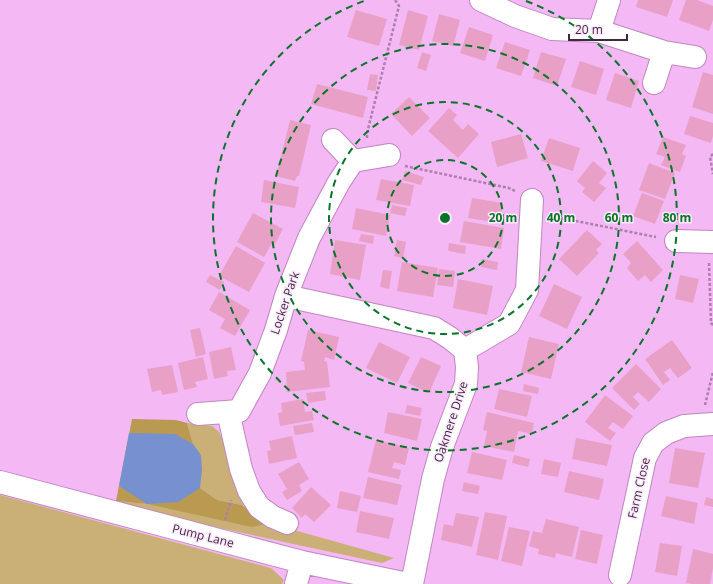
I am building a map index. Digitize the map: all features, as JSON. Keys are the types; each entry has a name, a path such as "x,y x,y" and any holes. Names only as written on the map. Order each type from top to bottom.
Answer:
{"street":[{"path":"481,0 514,16 552,29 599,31 664,52 695,57"},
{"path":"599,31 609,0"},
{"path":"654,83 664,52"},
{"path":"333,140 359,160 389,155"},
{"name":"Locker Park","path":"198,414 239,411 260,373 276,330 286,296 309,238 339,182 359,160"},
{"path":"286,296 434,328 465,350 509,324 527,290 531,206"},
{"path":"676,241 711,242"},
{"name":"Oakmere Drive","path":"412,584 433,479 442,447 466,384 467,367 465,350"},
{"path":"228,412 241,469 250,491 259,507 273,517 287,522"},
{"name":"Farm Close","path":"620,575 645,458 653,443 666,433 684,426 707,424"},
{"name":"Pump Lane","path":"0,482 302,562 408,584"},
{"path":"296,584 302,562"}],"path":[{"path":"359,160 399,6 395,0"},
{"path":"713,154 710,157 713,174"},
{"path":"389,155 396,164 509,188 531,206 676,241"},
{"path":"711,242 711,324 713,325"},
{"path":"707,424 713,372"}],"shaded area":[{"path":"132,419 176,420 187,423 193,444 183,455 200,488 217,500 242,505 266,524 252,527 147,504 116,501"},
{"path":"187,423 212,426 219,432 252,507 217,500 200,488 186,470 193,444"},
{"path":"0,495 271,568 284,580 282,584 0,584"},
{"path":"116,501 147,504 276,525 394,558 382,563 122,507"}],"water":[{"path":"129,433 175,434 193,444 201,455 202,470 200,488 178,502 147,504 119,486"}],"building":[{"path":"638,0 673,0 667,17 636,7"},
{"path":"686,0 697,0 713,6 713,20 709,31 679,20"},
{"path":"356,10 387,19 379,46 347,37"},
{"path":"408,10 428,16 419,50 399,45"},
{"path":"439,14 460,20 453,46 432,41"},
{"path":"469,27 493,35 485,61 460,53"},
{"path":"505,42 530,50 521,76 496,68"},
{"path":"422,52 431,55 426,71 417,68"},
{"path":"541,52 566,59 557,86 533,78"},
{"path":"580,61 604,69 596,95 571,87"},
{"path":"703,72 713,75 713,114 692,107"},
{"path":"615,73 639,81 631,108 606,100"},
{"path":"370,74 378,75 376,91 367,90"},
{"path":"317,84 368,97 363,118 311,104"},
{"path":"409,97 430,118 412,136 391,114"},
{"path":"449,108 457,115 453,120 463,130 468,124 479,134 458,158 428,131"},
{"path":"690,116 713,123 713,136 711,143 684,134"},
{"path":"290,120 311,125 299,176 297,176 295,181 276,176"},
{"path":"521,134 528,158 497,167 491,142"},
{"path":"663,137 686,145 682,154 686,156 680,172 661,165 665,157 656,154"},
{"path":"549,138 580,148 573,171 541,161"},
{"path":"593,161 607,173 599,183 606,188 594,202 582,192 585,188 577,181"},
{"path":"649,163 675,173 665,199 639,190"},
{"path":"405,171 424,177 421,185 402,180"},
{"path":"381,179 414,185 410,206 376,200"},
{"path":"264,180 299,187 295,208 261,202"},
{"path":"642,193 664,201 655,224 633,216"},
{"path":"472,198 503,203 499,223 468,218"},
{"path":"392,205 407,208 405,216 390,213"},
{"path":"356,208 390,215 386,236 352,229"},
{"path":"253,213 283,229 275,244 272,243 264,257 237,242"},
{"path":"464,221 504,228 501,249 460,242"},
{"path":"587,230 602,244 596,250 599,253 577,276 559,259"},
{"path":"361,234 374,236 373,244 359,241"},
{"path":"335,240 366,245 360,280 330,274"},
{"path":"397,240 406,242 403,258 394,256"},
{"path":"637,241 663,270 651,282 645,275 638,281 627,268 631,263 623,254"},
{"path":"449,243 466,246 465,254 448,251"},
{"path":"236,246 265,263 249,292 219,276"},
{"path":"482,259 498,262 497,270 481,267"},
{"path":"402,262 438,268 433,297 397,291"},
{"path":"439,269 455,271 453,287 437,285"},
{"path":"383,270 392,271 389,289 380,287"},
{"path":"210,275 224,282 220,290 206,282"},
{"path":"680,275 699,279 693,303 675,299"},
{"path":"458,279 493,286 487,315 453,308"},
{"path":"554,284 582,297 567,329 539,316"},
{"path":"219,292 250,310 235,336 220,328 225,319 209,310"},
{"path":"200,328 206,354 196,357 190,330"},
{"path":"308,330 339,337 334,360 325,357 324,361 327,362 330,387 287,392 286,372 305,370 304,362 301,361"},
{"path":"529,337 559,344 551,379 521,372"},
{"path":"672,340 692,368 678,378 670,368 664,372 670,380 663,385 645,359"},
{"path":"379,342 410,357 397,383 366,368"},
{"path":"231,347 236,370 227,371 228,376 214,379 209,352"},
{"path":"203,357 208,379 195,382 197,387 184,390 178,363"},
{"path":"421,357 441,366 429,393 408,383"},
{"path":"636,364 661,389 649,402 638,392 633,397 640,404 634,410 612,388"},
{"path":"172,365 178,392 162,395 161,390 152,392 147,369"},
{"path":"524,384 539,388 538,394 523,391"},
{"path":"499,389 532,396 527,417 494,409"},
{"path":"325,391 326,400 308,403 306,393"},
{"path":"605,395 633,416 623,429 613,422 608,428 616,433 610,441 585,422"},
{"path":"303,399 305,412 312,411 314,420 280,426 278,413 282,412 281,403"},
{"path":"407,405 422,408 420,416 405,413"},
{"path":"388,412 422,419 417,441 384,433"},
{"path":"487,412 534,423 532,434 518,431 514,452 484,446 487,431 483,430"},
{"path":"312,423 314,432 295,435 293,426"},
{"path":"292,436 297,458 269,464 267,451 271,450 269,441"},
{"path":"576,438 612,445 607,466 572,459"},
{"path":"376,440 409,448 405,465 394,462 392,468 401,470 399,479 368,472"},
{"path":"675,448 705,453 698,488 669,483"},
{"path":"472,452 507,460 502,480 467,473"},
{"path":"514,455 530,459 528,467 512,463"},
{"path":"544,459 561,463 558,477 541,474"},
{"path":"299,462 309,479 299,485 302,491 287,500 282,492 287,489 278,474"},
{"path":"569,471 604,479 599,500 564,492"},
{"path":"368,477 402,485 397,505 363,498"},
{"path":"464,482 480,486 478,494 462,491"},
{"path":"311,487 331,505 314,522 305,514 302,518 292,508"},
{"path":"340,491 361,496 357,512 337,508"},
{"path":"666,496 698,503 694,524 661,516"},
{"path":"706,497 713,499 713,507 704,505"},
{"path":"360,511 394,518 389,539 356,532"},
{"path":"485,512 507,516 498,560 476,555"},
{"path":"456,513 479,517 472,547 441,540 444,524 453,526"},
{"path":"546,519 579,527 572,557 556,553 555,558 538,554 539,549 529,546 533,531 542,533"},
{"path":"509,527 530,531 522,566 501,561"},
{"path":"581,530 603,535 597,564 575,559"},
{"path":"660,543 682,546 677,576 655,572"},
{"path":"693,549 713,554 713,568 710,584 686,583"}]}
